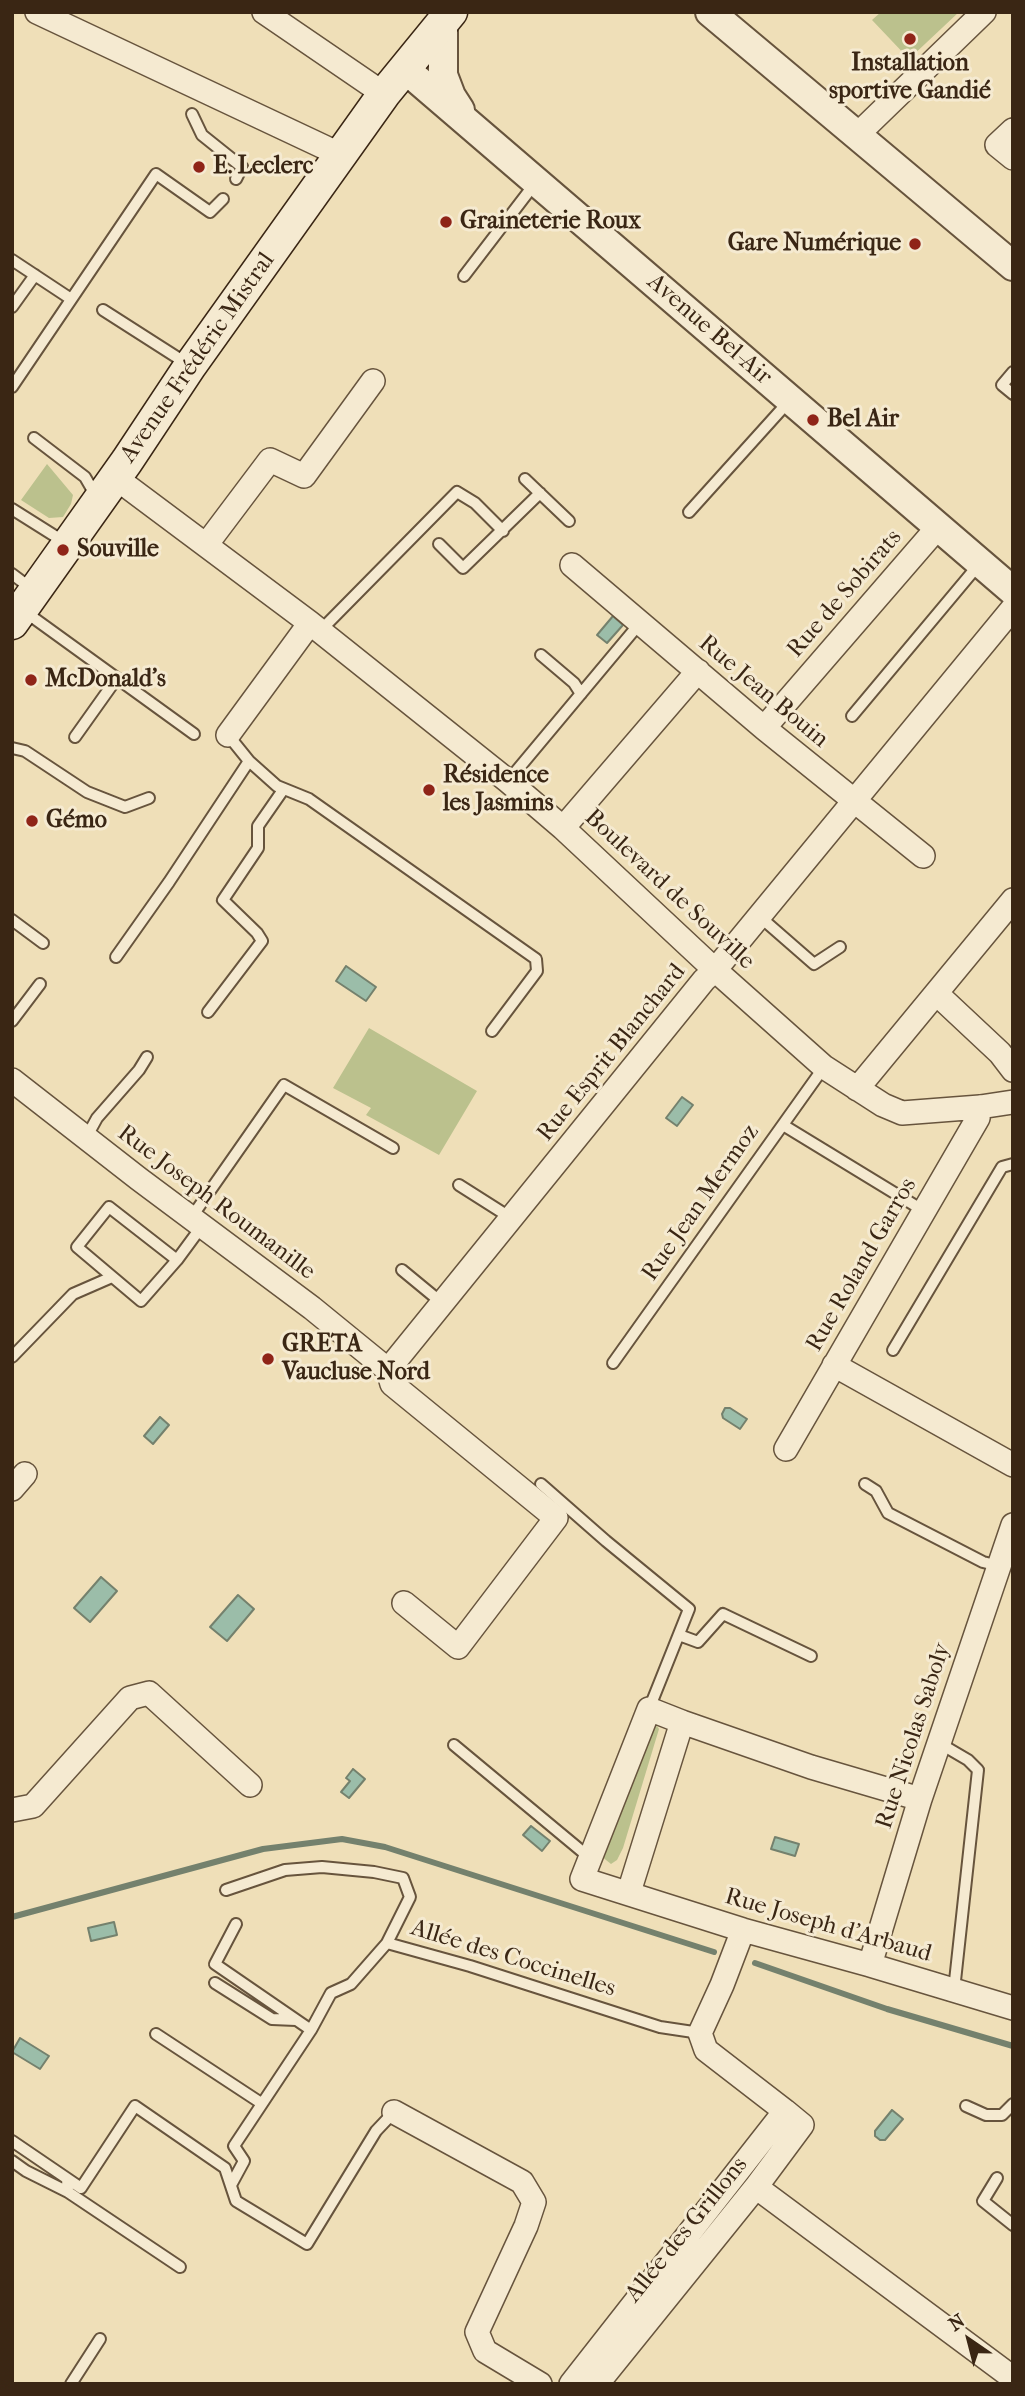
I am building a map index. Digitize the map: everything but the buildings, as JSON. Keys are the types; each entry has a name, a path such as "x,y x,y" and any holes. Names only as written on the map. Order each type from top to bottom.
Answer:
{"main road":[{"path":"405,69 447,18"},
{"name":"Avenue Frédéric Mistral","path":"20,599 68,544 99,483 190,366 384,94 405,69"}],"street":[{"path":"37,12 341,155"},
{"path":"264,12 384,94"},
{"path":"710,12 1013,266"},
{"path":"856,136 984,12"},
{"path":"447,18 443,75 451,96 468,124"},
{"name":"Avenue Bel-Air","path":"405,69 1013,592"},
{"path":"1013,130 997,145 1013,158"},
{"path":"205,545 270,460 304,476 373,380"},
{"name":"Boulevard de Souville","path":"99,483 128,487 315,627 508,781 824,1067 883,1105 902,1113 1013,1102"},
{"name":"Rue de Sobirats","path":"764,728 938,527"},
{"name":"Rue Jean Bouin","path":"572,565 764,728 923,856"},
{"name":"Rue Esprit Blanchard","path":"388,1370 704,980 1013,608"},
{"path":"228,735 315,627"},
{"path":"563,828 698,671"},
{"path":"857,1089 1013,900"},
{"path":"937,994 1000,1052 1013,1070"},
{"name":"Rue Joseph Roumanille","path":"12,1080 312,1308 388,1370 392,1384 556,1518 458,1647 404,1602"},
{"name":"Rue Roland Garros","path":"786,1449 978,1118 980,1107"},
{"path":"834,1365 1013,1465"},
{"name":"Rue Nicolas Saboly","path":"870,1965 920,1798 1013,1525"},
{"path":"12,1810 33,1806 130,1698 149,1693 250,1785"},
{"path":"590,1858 649,1709 811,1767 920,1798"},
{"path":"629,1892 682,1722"},
{"name":"Rue Joseph d'Arbaud","path":"590,1858 582,1879 743,1930 1013,2008"},
{"path":"743,1930 700,2033 706,2050 785,2111"},
{"name":"Allée des Grillons","path":"571,2384 785,2111 802,2125 756,2187 597,2384"},
{"path":"394,2112 522,2182 534,2202 526,2226 477,2332 485,2351 540,2384"},
{"path":"756,2187 1013,2378"}],"lane":[{"path":"192,114 202,135 242,167 236,179"},
{"path":"12,387 156,174 210,212 223,199"},
{"path":"464,276 536,182"},
{"path":"12,260 71,299"},
{"path":"12,307 35,275"},
{"path":"103,310 190,366"},
{"path":"1013,372 1002,385 1013,394"},
{"path":"689,512 790,400"},
{"path":"34,438 99,483"},
{"path":"526,479 569,521"},
{"path":"315,627 457,492 475,503 503,531"},
{"path":"439,544 463,568 540,494"},
{"path":"12,509 68,544"},
{"path":"852,716 980,563"},
{"path":"20,599 117,678 194,734"},
{"path":"508,781 640,623"},
{"path":"541,655 574,683 581,694"},
{"path":"75,737 117,678"},
{"path":"228,735 249,761 284,790 309,799 536,959 537,971 492,1031"},
{"path":"12,748 26,751 87,792 125,807 149,797"},
{"path":"116,957 249,761"},
{"path":"208,1012 262,941 223,900 258,848 258,826 284,790"},
{"path":"759,916 814,964 840,947"},
{"path":"12,920 43,943"},
{"path":"12,1021 40,984"},
{"path":"86,1138 97,1118 147,1057"},
{"name":"Rue Jean Mermoz","path":"613,1363 824,1067"},
{"path":"177,1260 109,1207 77,1247 141,1301 177,1260 197,1222 284,1085 393,1148"},
{"path":"783,1125 924,1211"},
{"path":"893,1350 1002,1167 1013,1164"},
{"path":"459,1185 511,1218"},
{"path":"402,1270 442,1303"},
{"path":"12,1357 74,1294 112,1277"},
{"path":"541,1484 689,1609 649,1709"},
{"path":"865,1485 876,1490 888,1513 983,1562 999,1566"},
{"path":"679,1635 698,1642 723,1614 811,1656"},
{"path":"939,1743 968,1760 978,1770 954,1990"},
{"path":"454,1745 590,1858"},
{"path":"226,1890 285,1870 322,1867 403,1878 410,1897 387,1943"},
{"path":"236,1924 215,1964 311,2030"},
{"name":"Allée des Coccinelles","path":"231,2185 244,2161 234,2146 311,2030 331,1993 351,1984 387,1943 470,1966 660,2027 700,2033"},
{"path":"215,1983 272,2019 296,2020"},
{"path":"156,2034 261,2102"},
{"path":"966,2106 986,2115 1002,2115 1013,2104"},
{"path":"12,2141 81,2188 135,2106 225,2168 236,2201 307,2244 376,2131 394,2112"},
{"path":"12,2161 68,2193 180,2267"},
{"path":"997,2178 983,2201 1013,2225"},
{"path":"67,2179 68,2193"},
{"path":"71,2384 100,2339"}],"shaded area":[{"name":"Installation sportive Gandié","path":"881,12 959,12 909,59 872,20"},
{"path":"47,464 73,495 63,517 49,518 21,500"},
{"path":"613,616 623,625 607,643 597,635"},
{"path":"346,966 376,987 366,1001 336,981"},
{"path":"369,1028 477,1091 439,1155 366,1115 371,1108 333,1088"},
{"path":"682,1097 693,1105 677,1126 666,1118"},
{"path":"725,1408 730,1408 747,1419 740,1429 723,1418"},
{"path":"160,1417 169,1425 153,1444 144,1436"},
{"path":"101,1577 117,1591 90,1622 74,1608"},
{"path":"238,1595 254,1609 227,1641 210,1627"},
{"path":"657,1726 659,1729 623,1848 617,1860 611,1864 601,1856 652,1729"},
{"path":"353,1769 365,1779 349,1798 341,1792 350,1781 346,1778"},
{"path":"531,1826 550,1841 542,1851 523,1835"},
{"path":"775,1837 799,1844 795,1856 771,1849"},
{"path":"114,1922 117,1935 91,1941 88,1928"},
{"path":"20,2038 49,2056 40,2069 12,2052"},
{"path":"892,2110 903,2119 885,2140 880,2140 875,2136 875,2131"}],"waterway":[{"path":"12,1917 263,1849 342,1839 385,1847 714,1952"},
{"path":"755,1963 887,2009 1013,2046"}],"place":[{"name":"Installation sportive Gandié","path":"910,39"},
{"name":"E. Leclerc","path":"199,167"},
{"name":"Graineterie Roux","path":"446,222"},
{"name":"Gare Numérique","path":"915,244"},
{"name":"Bel Air","path":"813,420"},
{"name":"Souville","path":"63,550"},
{"name":"McDonald's","path":"31,680"},
{"name":"Résidence les Jasmins","path":"429,790"},
{"name":"Gémo","path":"32,821"},
{"name":"GRETA Vaucluse Nord","path":"268,1359"}]}
